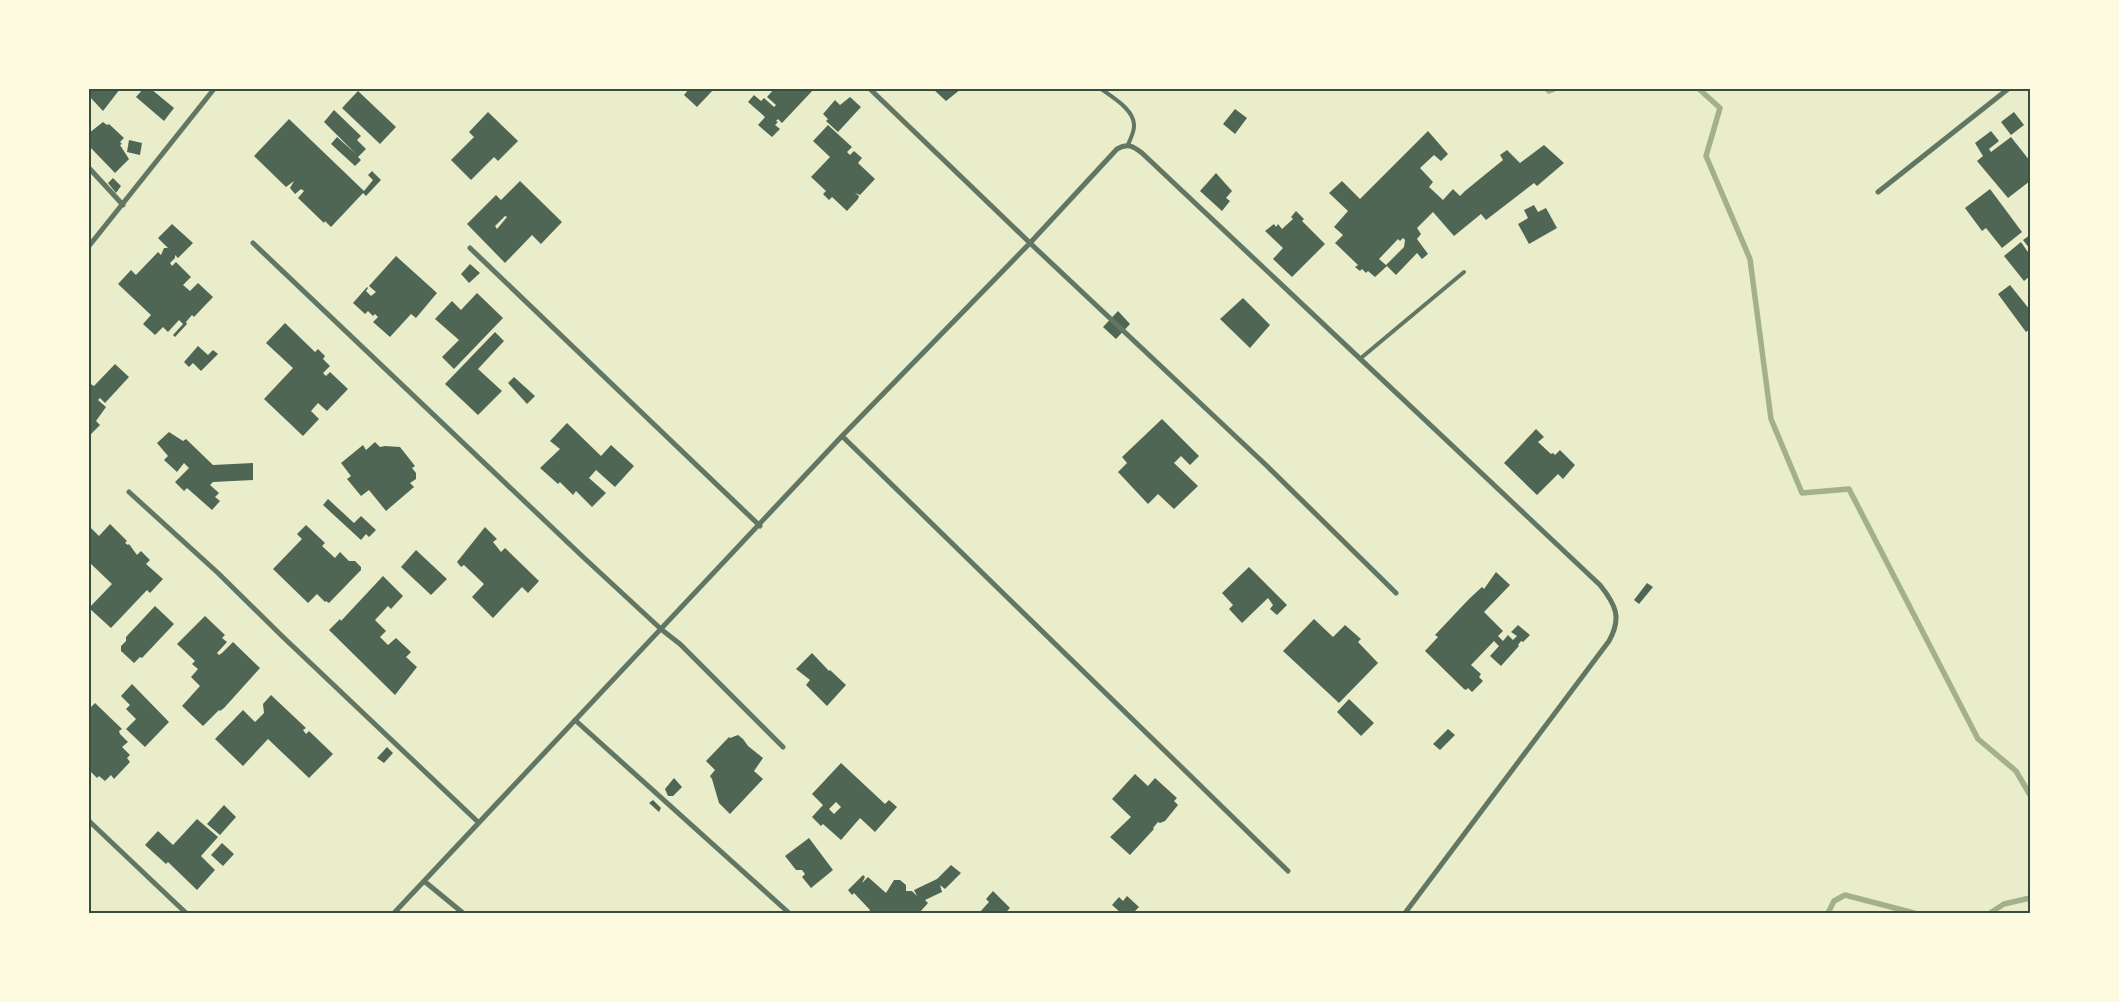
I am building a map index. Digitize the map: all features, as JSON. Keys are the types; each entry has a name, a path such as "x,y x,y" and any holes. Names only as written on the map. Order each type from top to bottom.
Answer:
{"street":[{"path":"89,246 124,205 214,89"},
{"path":"870,89 1030,243 1260,459 1396,593"},
{"path":"1878,192 2008,89"},
{"path":"394,913 760,526 842,436 1030,243 1117,149 1128,145 1142,153 1361,358 1600,586 1612,602 1617,621 1616,629 1609,641 1405,913"},
{"path":"89,168 124,205"},
{"path":"253,243 662,630 680,644 783,747"},
{"path":"470,248 760,526"},
{"path":"842,436 1288,871"},
{"path":"129,492 218,573 478,822"},
{"path":"575,720 789,913"},
{"path":"89,821 186,913"},
{"path":"424,881 463,913"}],"lane":[{"path":"1100,89 1122,105 1133,119 1134,129 1128,145"},
{"path":"1361,358 1464,272"}],"building":[{"path":"89,89 120,89 103,111 89,96"},
{"path":"143,89 151,89 174,108 164,121 136,97"},
{"path":"689,89 714,89 697,107 684,95"},
{"path":"774,89 814,89 782,123 778,119 776,121 778,122 775,125 780,129 772,137 758,125 765,117 748,102 754,95 761,101 764,98 774,107 776,105 767,97"},
{"path":"933,89 961,89 946,101"},
{"path":"358,91 396,127 380,144 342,108"},
{"path":"850,97 861,107 838,132 826,121 828,119 823,114 835,100 840,105"},
{"path":"1235,109 1247,118 1235,134 1223,124"},
{"path":"334,110 361,136 357,140 366,149 358,157 361,160 355,166 331,144 337,137 356,154 324,122"},
{"path":"488,112 518,141 498,161 494,157 471,180 451,160 474,137 469,132"},
{"path":"2014,112 2024,125 2011,135 2001,122"},
{"path":"289,119 364,191 373,180 368,175 372,171 381,180 366,196 363,193 331,227 325,221 324,223 298,198 304,191 301,189 295,194 290,188 294,181 286,187 254,156"},
{"path":"103,122 107,125 109,124 124,138 120,145 129,159 115,173 89,146 89,133"},
{"path":"828,125 852,147 847,152 850,155 854,151 862,158 858,163 875,179 860,195 855,193 859,196 858,199 847,211 832,197 829,200 823,194 826,191 811,177 830,157 813,141"},
{"path":"1428,131 1448,154 1441,161 1434,155 1420,168 1433,182 1429,187 1443,200 1453,189 1460,196 1503,160 1500,155 1507,150 1520,163 1544,145 1564,163 1537,186 1534,183 1486,220 1481,214 1454,236 1433,212 1417,228 1421,234 1417,239 1428,254 1422,259 1417,253 1396,275 1387,266 1375,277 1368,271 1366,273 1362,269 1360,271 1355,267 1358,265 1335,243 1343,235 1334,227 1348,211 1329,193 1342,181 1360,199","holes":["1403,238 1405,240 1404,247 1387,266 1379,259 1398,239 1400,241"]},
{"path":"1991,131 1999,141 1989,149 1991,152 2011,137 2030,161 2030,181 2008,198 1977,161 1983,156 1975,143"},
{"path":"129,140 142,143 140,155 127,152"},
{"path":"1216,173 1232,191 1226,198 1230,201 1222,211 1200,191"},
{"path":"113,178 121,186 116,193 108,183"},
{"path":"520,181 562,222 541,244 532,235 505,263 467,224 496,195 501,200","holes":["505,216 507,217 497,229 495,226"]},
{"path":"1990,189 2022,232 2002,248 1986,228 1982,231 1965,208"},
{"path":"1534,205 1538,212 1546,208 1557,228 1529,244 1518,224 1528,218 1524,210"},
{"path":"1296,211 1304,219 1302,221 1325,244 1292,277 1273,259 1283,248 1265,231 1274,224 1276,227 1278,224 1282,229 1293,219 1291,217"},
{"path":"172,224 193,243 178,258 175,255 175,258 170,263 172,266 176,262 191,277 183,285 190,291 198,283 213,297 194,317 192,315 186,322 187,324 175,337 173,335 183,324 179,320 168,332 163,327 155,335 143,324 151,315 118,284 131,270 136,275 158,252 161,255 164,248 168,248 158,238"},
{"path":"2030,235 2030,249 2023,240"},
{"path":"2021,242 2030,255 2030,276 2024,281 2004,256"},
{"path":"396,256 437,293 416,318 411,314 390,337 373,322 378,317 375,314 373,316 368,311 365,314 353,303 367,287 366,291 371,296 376,292 369,286"},
{"path":"470,264 480,273 469,283 461,274"},
{"path":"2010,285 2030,310 2030,329 2026,332 1998,294"},
{"path":"477,293 503,318 454,369 442,357 459,340 435,319 452,301 461,310"},
{"path":"1243,298 1270,325 1250,348 1220,319"},
{"path":"1118,311 1130,324 1116,339 1103,327"},
{"path":"285,323 315,352 318,349 325,356 323,359 330,366 323,373 326,376 330,372 348,389 327,411 318,403 311,411 319,419 303,436 264,399 293,368 266,343"},
{"path":"495,332 504,341 478,369 502,391 478,415 445,384"},
{"path":"198,346 208,355 213,350 218,354 201,371 193,363 189,367 184,362"},
{"path":"115,364 129,377 105,403 100,398 98,400 106,407 96,421 100,425 90,435 89,383 94,386"},
{"path":"514,377 535,396 527,404 508,383"},
{"path":"1162,419 1199,456 1190,465 1181,456 1174,463 1198,486 1174,509 1158,494 1148,504 1118,472 1127,463 1122,457"},
{"path":"567,423 601,456 611,445 634,466 615,487 596,470 589,478 606,493 592,507 576,491 573,495 560,482 558,484 540,468 560,449 550,441"},
{"path":"1536,429 1544,437 1538,442 1551,454 1555,455 1560,450 1575,465 1563,479 1558,474 1537,495 1504,463"},
{"path":"169,432 183,441 186,439 213,465 253,463 253,480 213,482 210,485 219,493 215,497 220,501 212,510 187,488 184,491 175,482 189,468 184,463 177,472 164,460 168,456 157,443"},
{"path":"375,442 380,447 400,447 415,466 412,468 416,473 416,479 410,483 414,487 386,511 369,490 361,496 347,479 351,476 341,463 363,445 366,450"},
{"path":"328,499 354,523 361,516 376,530 369,537 366,534 361,540 323,505"},
{"path":"110,524 127,541 125,543 129,544 137,555 141,551 150,560 146,564 163,579 150,593 147,590 111,628 89,608 112,584 89,562 89,526 99,536"},
{"path":"306,525 325,543 322,546 335,558 340,552 349,561 355,561 361,567 361,570 329,603 325,602 317,594 308,603 273,569 302,539 297,534"},
{"path":"485,527 497,539 493,542 501,552 505,548 539,581 528,593 522,587 493,618 472,597 484,584 464,565 461,567 457,562"},
{"path":"416,550 447,579 431,595 401,567"},
{"path":"1249,567 1287,605 1277,615 1270,609 1273,605 1268,598 1242,623 1229,609 1233,605 1222,593"},
{"path":"1496,572 1510,585 1484,612 1503,631 1498,636 1503,641 1508,635 1513,640 1517,636 1511,632 1518,625 1530,635 1523,642 1521,641 1519,646 1501,666 1490,656 1499,646 1494,641 1471,665 1481,674 1479,677 1483,681 1472,692 1468,688 1464,689 1425,651 1438,637 1435,635 1469,599 1482,587 1484,589"},
{"path":"383,576 403,596 391,609 388,606 375,620 386,631 380,637 388,645 396,638 411,652 406,657 417,667 395,695 329,630 340,619 341,621"},
{"path":"1647,583 1653,587 1639,604 1634,600"},
{"path":"155,606 174,624 142,658 140,657 134,663 121,651 121,646 126,641 126,637"},
{"path":"205,616 225,635 222,638 227,642 217,653 219,655 233,642 260,668 224,708 219,710 203,726 182,706 200,686 191,677 198,669 192,664 195,661 177,644"},
{"path":"1314,619 1333,637 1345,625 1361,639 1358,642 1378,663 1339,703 1283,651"},
{"path":"812,653 846,685 827,706 806,685 810,680 796,669"},
{"path":"132,684 169,722 145,747 126,729 136,719 126,709 130,705 121,696"},
{"path":"271,695 306,728 303,730 306,734 309,731 333,754 309,778 268,739 243,766 215,739 243,710 255,722 264,713 263,704"},
{"path":"1349,699 1374,723 1361,736 1337,712"},
{"path":"95,703 122,729 119,731 120,734 128,742 122,747 130,755 127,758 130,762 114,779 111,775 105,781 99,776 97,778 89,770 89,709"},
{"path":"1448,729 1455,735 1440,750 1433,744"},
{"path":"738,735 763,758 754,771 763,779 730,814 719,803 710,776 715,770 706,761 729,737"},
{"path":"387,747 393,753 384,763 377,758"},
{"path":"841,763 885,804 889,800 897,807 875,832 860,818 841,840 812,817 823,805 812,794","holes":["836,802 841,807 834,814 829,809"]},
{"path":"1135,774 1148,786 1155,778 1177,798 1174,801 1178,805 1165,821 1158,822 1130,855 1110,837 1131,817 1112,799"},
{"path":"674,778 682,787 673,796 668,796 665,789"},
{"path":"653,800 661,808 659,812 649,803"},
{"path":"224,805 236,817 220,835 207,824"},
{"path":"197,819 218,837 201,856 215,870 197,890 168,862 166,864 145,845 158,831 173,845"},
{"path":"809,838 833,870 811,888 802,877 805,874 802,870 796,870 785,856"},
{"path":"222,843 234,854 223,866 211,855"},
{"path":"951,865 961,873 945,889 940,885 942,892 925,900 928,903 919,913 867,913 870,910 854,893 852,895 848,890 863,875 865,877 862,883 868,877 886,893 894,880 900,880 906,885 906,891 912,891 917,896 914,890 937,879"},
{"path":"993,891 1010,908 1005,913 979,913 989,902 986,899"},
{"path":"1127,896 1139,907 1134,912 1136,913 1121,913 1112,905 1119,897 1123,901"}],"waterway":[{"path":"1547,89 1549,91 1554,89"},
{"path":"1699,89 1720,108 1706,156 1750,259 1771,419 1802,493 1849,489 1978,739 2016,771 2030,795"},
{"path":"1828,913 1834,901 1845,895 1914,913"},
{"path":"1990,913 2004,904 2030,898"}]}
